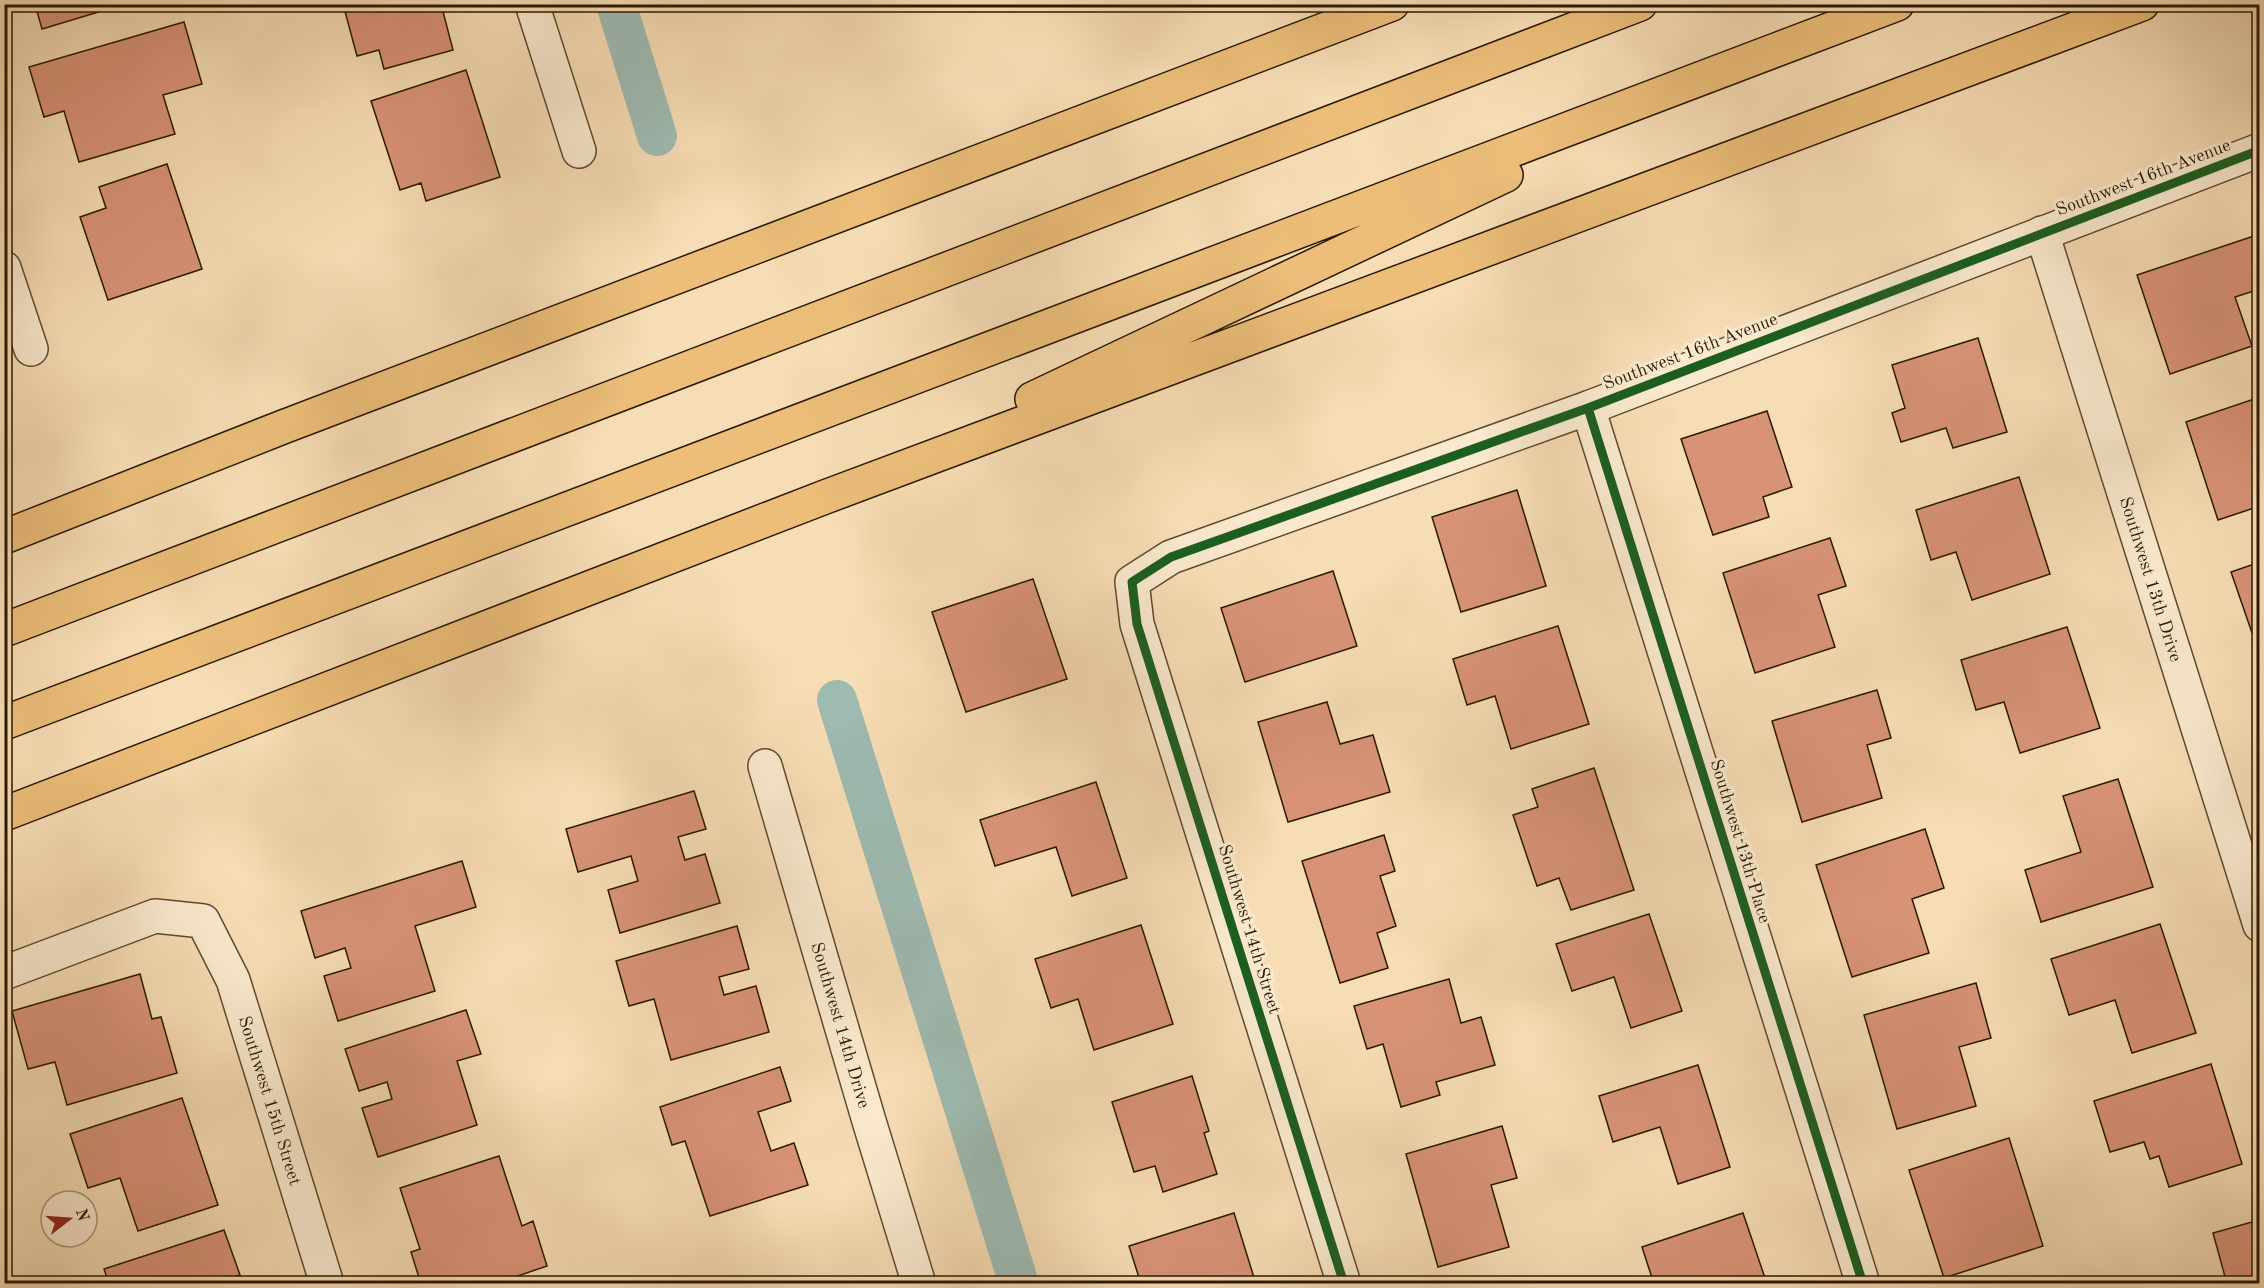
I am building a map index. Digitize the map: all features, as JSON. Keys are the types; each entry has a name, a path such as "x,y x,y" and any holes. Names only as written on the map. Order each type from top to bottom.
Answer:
{"highway":[{"path":"4,537 295,423 1392,4"},
{"path":"4,630 1640,4"},
{"path":"4,723 1897,4"},
{"path":"4,814 825,497 2142,4"},
{"path":"825,497 1727,70"}],"street":[{"path":"532,4 579,151"},
{"name":"Southwest 16th Avenue","path":"1132,582 1171,557 1588,408 2259,150"},
{"name":"Southwest 13th Drive","path":"2042,233 2259,925"},
{"path":"4,268 31,349"},
{"name":"Southwest 13th Place","path":"1588,408 1863,1284"},
{"name":"Southwest 14th Street","path":"1132,582 1137,624 1344,1284"},
{"name":"Southwest 14th Drive","path":"765,766 919,1284"},
{"name":"Southwest 15th Street","path":"4,973 155,916 203,921 233,980 327,1284"}],"building":[{"path":"35,4 125,4 42,29"},
{"path":"343,4 441,4 453,50 384,69 379,50 357,56"},
{"path":"184,22 202,84 163,95 175,134 79,162 64,111 44,117 29,67"},
{"path":"466,70 500,177 426,201 421,183 400,190 371,101"},
{"path":"167,164 202,269 108,300 80,217 106,208 99,187"},
{"path":"2257,235 2260,243 2260,289 2235,297 2252,346 2170,374 2137,275"},
{"path":"1978,338 2007,432 1953,448 1946,428 1901,442 1892,413 1905,408 1892,365"},
{"path":"2260,397 2260,506 2218,520 2186,422"},
{"path":"1767,411 1792,487 1763,497 1769,517 1713,535 1681,439"},
{"path":"2019,477 2050,574 1972,600 1956,552 1931,560 1916,510"},
{"path":"1517,490 1546,586 1461,612 1432,517"},
{"path":"1830,538 1846,586 1818,595 1835,647 1755,673 1723,573"},
{"path":"2260,562 2260,656 2231,572"},
{"path":"1333,571 1357,646 1245,682 1221,608"},
{"path":"1033,579 1067,679 966,712 932,612"},
{"path":"1558,626 1589,724 1511,749 1495,696 1467,705 1453,659"},
{"path":"2067,627 2100,728 2020,753 2004,702 1976,710 1961,660"},
{"path":"1877,690 1891,738 1867,745 1882,798 1802,822 1772,721"},
{"path":"1327,702 1340,744 1373,735 1390,792 1288,822 1258,722"},
{"path":"1594,768 1634,890 1571,910 1559,878 1537,886 1513,815 1538,807 1532,789"},
{"path":"2118,779 2153,887 2041,922 2025,870 2081,852 2063,796"},
{"path":"1096,782 1127,878 1072,896 1056,847 995,866 980,820"},
{"path":"694,791 706,829 678,837 685,860 705,854 720,903 620,933 608,890 638,881 631,856 578,872 566,829"},
{"path":"1925,829 1944,888 1912,899 1929,953 1852,977 1816,865"},
{"path":"1384,835 1395,871 1380,876 1396,926 1377,933 1388,968 1340,983 1302,861"},
{"path":"462,861 476,907 415,926 435,991 338,1021 324,976 351,968 345,948 315,958 301,911"},
{"path":"1649,914 1682,1011 1631,1028 1614,977 1572,991 1556,944"},
{"path":"2160,924 2196,1033 2132,1053 2115,1000 2069,1015 2051,959"},
{"path":"1141,925 1173,1024 1094,1050 1078,999 1051,1008 1035,959"},
{"path":"737,926 749,969 719,977 724,995 756,986 769,1032 671,1060 654,999 629,1006 616,961"},
{"path":"140,974 152,1019 161,1017 177,1073 67,1105 55,1062 28,1069 12,1011"},
{"path":"1449,979 1461,1023 1481,1017 1495,1065 1436,1082 1440,1095 1401,1107 1383,1044 1367,1049 1354,1006"},
{"path":"1976,983 1991,1038 1959,1047 1976,1106 1897,1129 1864,1015"},
{"path":"466,1010 481,1054 457,1061 477,1125 378,1157 362,1108 392,1099 387,1082 359,1091 345,1049"},
{"path":"2211,1064 2242,1164 2169,1187 2159,1156 2150,1159 2144,1142 2110,1152 2094,1101"},
{"path":"1698,1065 1730,1167 1678,1184 1660,1127 1613,1142 1599,1096"},
{"path":"780,1067 791,1101 758,1112 771,1151 794,1143 808,1185 710,1216 685,1141 672,1145 660,1107"},
{"path":"1192,1076 1209,1131 1204,1133 1217,1174 1163,1192 1155,1166 1134,1172 1112,1102"},
{"path":"182,1098 218,1205 138,1231 120,1178 88,1188 70,1134"},
{"path":"1502,1126 1517,1178 1491,1185 1509,1247 1438,1267 1406,1154"},
{"path":"2009,1138 2043,1246 1944,1278 1909,1170"},
{"path":"499,1156 522,1226 533,1221 547,1266 494,1284 421,1284 411,1252 420,1249 400,1188"},
{"path":"1234,1213 1256,1284 1141,1284 1129,1246"},
{"path":"1743,1213 1767,1284 1654,1284 1642,1247"},
{"path":"2259,1220 2260,1284 2227,1284 2213,1233"},
{"path":"224,1230 240,1275 226,1279 228,1284 109,1284 104,1269"},
{"path":"841,1278 843,1284 824,1284"}],"waterway":[{"path":"616,4 657,136"},
{"path":"837,700 1019,1284"}],"cycle path":[{"path":"1344,1284 1137,624 1132,582 1171,557 1588,408 2260,150"},
{"path":"1588,408 1863,1284"}]}
